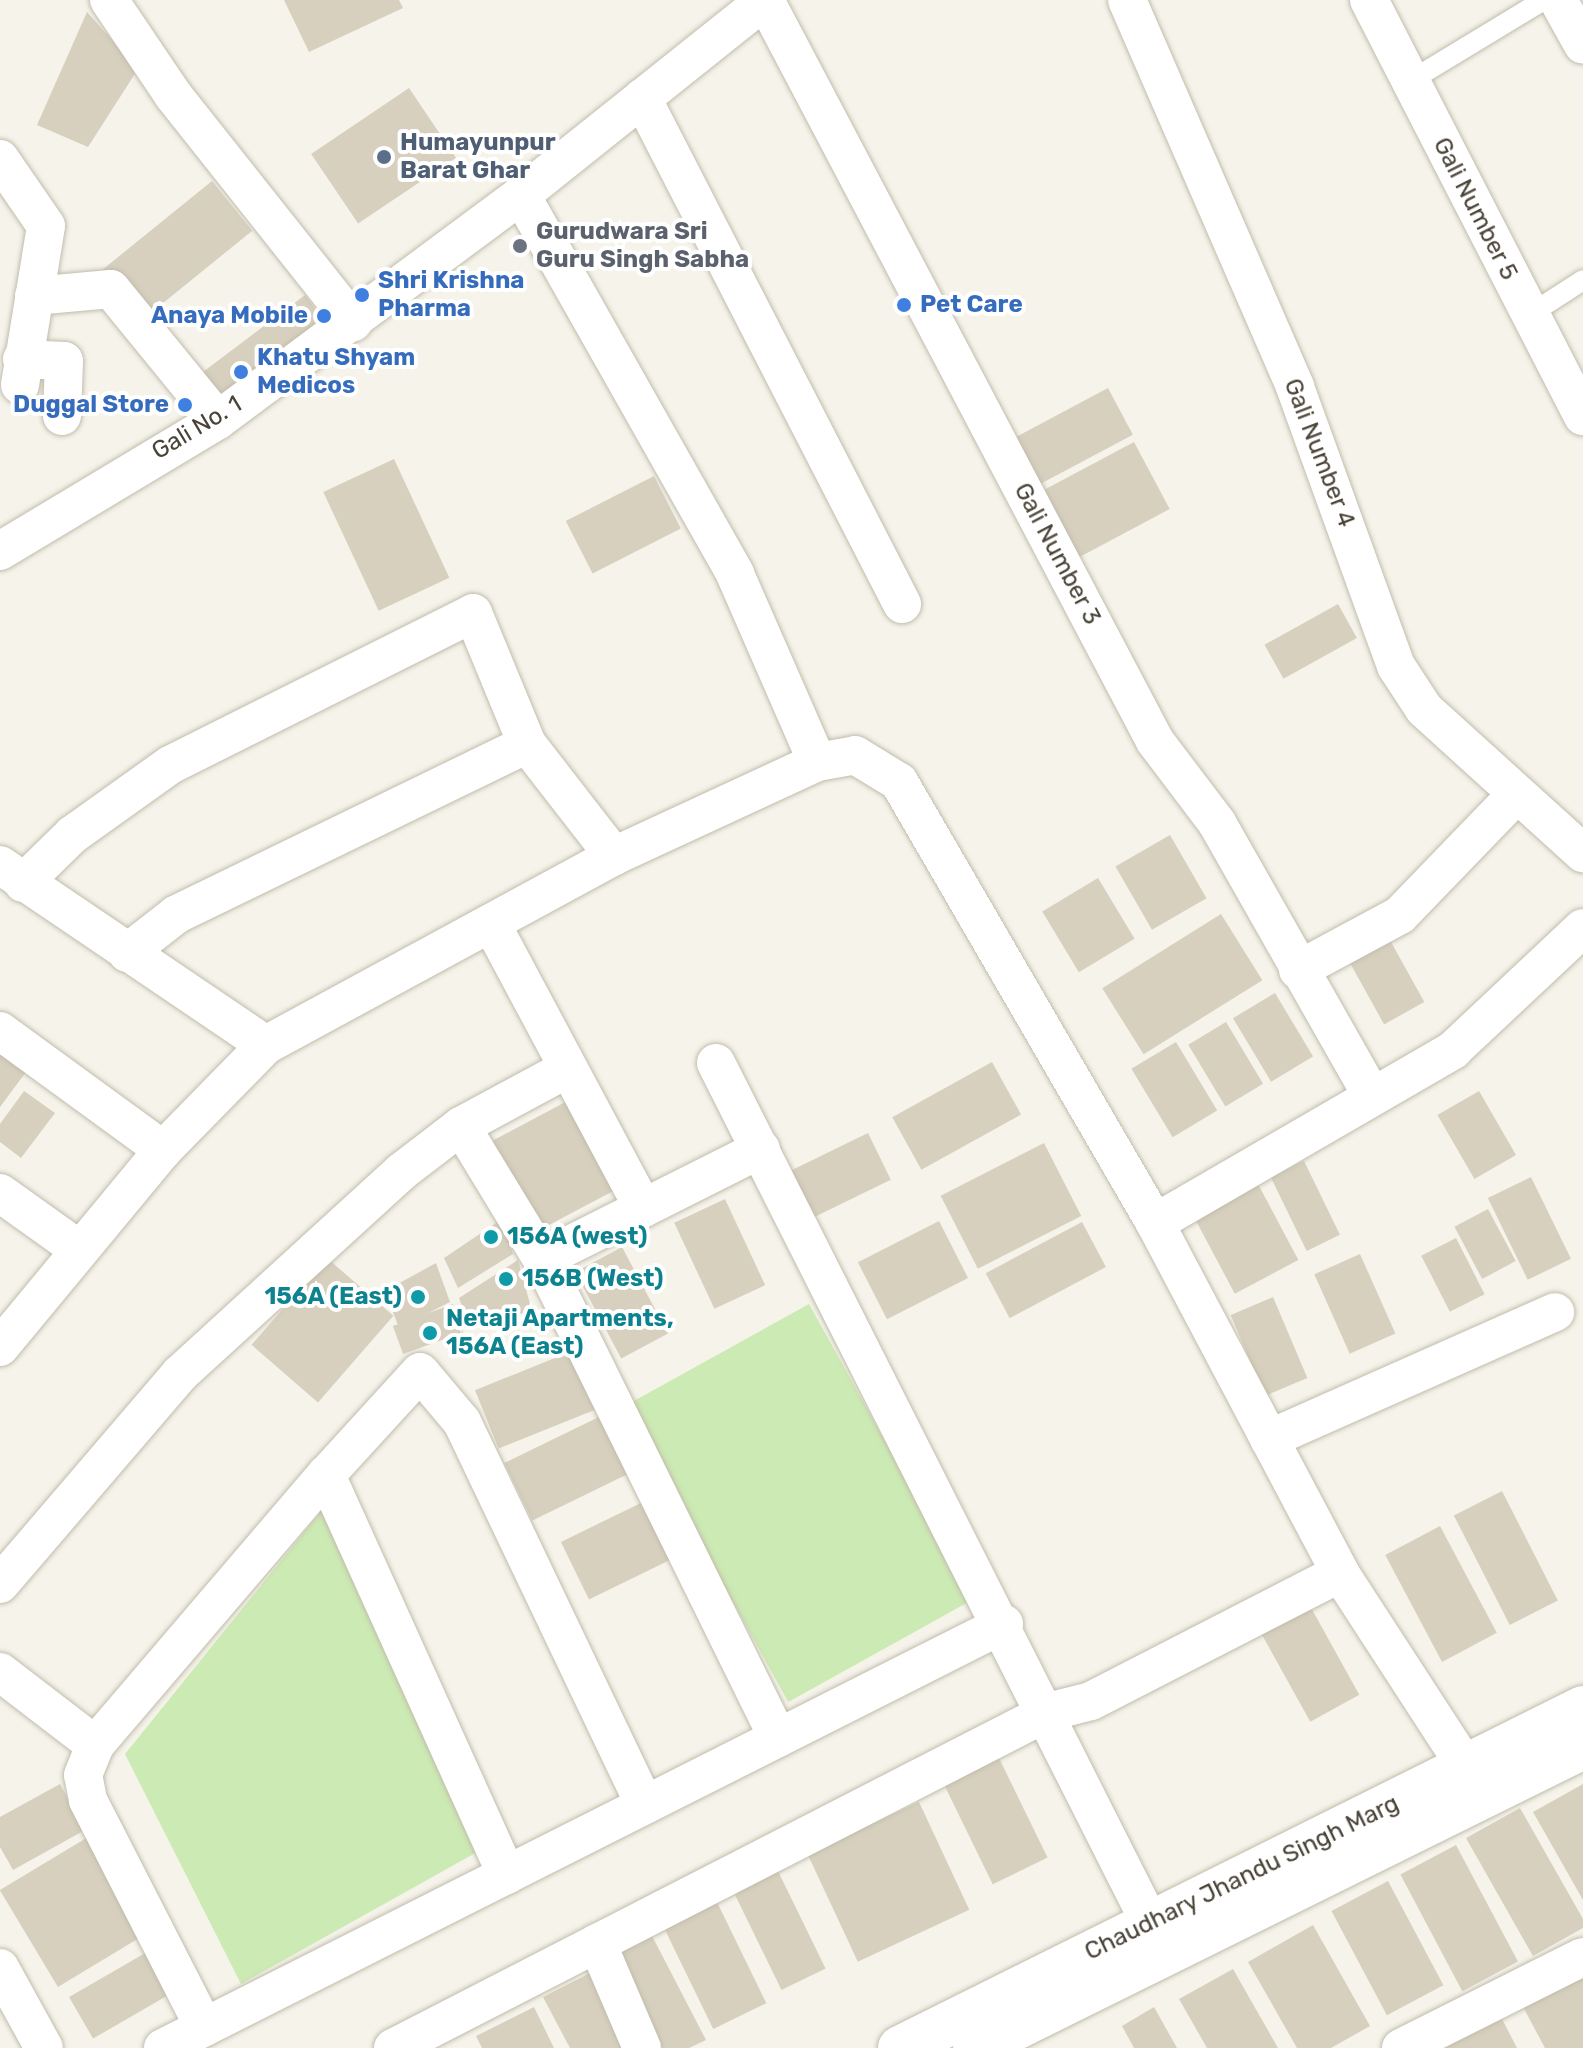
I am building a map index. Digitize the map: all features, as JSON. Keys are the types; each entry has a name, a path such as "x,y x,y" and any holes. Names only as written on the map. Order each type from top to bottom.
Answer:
{"street":[{"path":"109,0 173,95 353,322"},
{"name":"Gali No. 1","path":"0,551 113,476 218,420 521,195 765,0"},
{"name":"Gali Number 3","path":"765,0 1155,741 1217,823 1371,1094"},
{"name":"Gali Number 4","path":"1127,0 1295,387 1396,666 1424,709 1515,796 1583,853"},
{"name":"Gali Number 5","path":"1369,0 1583,416"},
{"path":"1558,0 1583,45"},
{"path":"642,98 902,604"},
{"path":"0,159 46,226 21,372 64,361 62,416"},
{"path":"521,195 735,574 817,762"},
{"path":"34,296 111,289 218,420"},
{"path":"266,1045 11,874 170,765 473,613 527,744 614,856"},
{"path":"127,953 177,914 527,744"},
{"path":"0,1347 77,1248 163,1150 266,1045 492,925 614,856 817,762 855,755 899,782 1155,1223 1340,1573 1476,1783"},
{"path":"1298,970 1400,915 1515,796"},
{"path":"492,925 565,1070 643,1208"},
{"path":"1155,1223 1371,1094 1453,1050 1583,928"},
{"path":"0,1031 163,1150"},
{"path":"716,1063 1004,1624 1150,1923"},
{"path":"0,1584 180,1374 461,1126 565,1070"},
{"path":"461,1126 542,1259 778,1738"},
{"path":"542,1259 761,1149"},
{"path":"0,1193 77,1248"},
{"path":"1269,1439 1555,1312"},
{"path":"204,2027 88,1800 83,1775 95,1745 326,1475 420,1372 462,1422 645,1805"},
{"path":"326,1475 507,1875"},
{"path":"393,2048 1048,1712 1091,1701 1340,1573"},
{"path":"163,2048 1004,1624"},
{"path":"0,1672 95,1745"},
{"name":"Chaudhary Jhandu Singh Marg","path":"975,2048 1476,1783 1583,1708"},
{"name":"Chaudhary Jhandu Singh Marg","path":"900,2048 1150,1923 1476,1783 1583,1747"},
{"path":"597,1943 642,2048"},
{"path":"1401,2048 1583,1957"},
{"path":"0,1968 44,2048"}],"lane":[{"path":"1410,81 1544,0"},
{"path":"1529,315 1583,280"}],"green space":[{"path":"809,1304 973,1600 788,1702 624,1406"},
{"path":"331,1499 477,1852 241,1984 125,1754"}],"building":[{"path":"284,0 399,0 403,8 309,52"},
{"path":"87,12 138,69 88,147 37,125"},
{"path":"409,88 456,158 358,224 311,154"},
{"path":"212,181 252,231 143,319 102,270"},
{"path":"305,295 329,327 218,411 194,379"},
{"path":"1108,388 1133,435 1039,485 1014,438"},
{"path":"1134,442 1170,509 1080,557 1044,490"},
{"path":"394,459 449,578 379,611 323,492"},
{"path":"654,476 681,529 593,574 566,521"},
{"path":"1338,604 1357,638 1283,679 1265,645"},
{"path":"1170,835 1206,898 1152,930 1115,866"},
{"path":"1098,878 1135,939 1079,972 1042,911"},
{"path":"1221,914 1262,980 1144,1054 1102,988"},
{"path":"1386,933 1424,1002 1384,1024 1346,955"},
{"path":"1275,993 1313,1056 1271,1082 1233,1018"},
{"path":"1226,1022 1263,1084 1225,1106 1188,1045"},
{"path":"1176,1042 1217,1111 1173,1137 1131,1069"},
{"path":"0,1052 26,1072 0,1107"},
{"path":"992,1062 1021,1114 921,1170 892,1117"},
{"path":"24,1091 55,1113 21,1158 0,1142 0,1124"},
{"path":"1479,1091 1516,1155 1474,1179 1437,1115"},
{"path":"571,1099 618,1188 535,1233 487,1144"},
{"path":"868,1133 891,1180 811,1219 788,1172"},
{"path":"1044,1143 1081,1216 978,1269 941,1196"},
{"path":"1304,1161 1340,1235 1307,1251 1271,1177"},
{"path":"1531,1177 1571,1259 1528,1280 1488,1198"},
{"path":"1258,1184 1298,1260 1235,1294 1194,1218"},
{"path":"725,1199 765,1285 714,1309 674,1223"},
{"path":"1488,1209 1516,1261 1482,1279 1454,1227"},
{"name":"156A (west)","path":"502,1219 513,1254 458,1288 444,1258"},
{"path":"939,1221 968,1278 887,1319 858,1262"},
{"path":"1082,1222 1106,1267 1010,1318 986,1273"},
{"path":"1456,1238 1485,1294 1450,1312 1421,1256"},
{"path":"622,1247 668,1334 621,1358 575,1272"},
{"path":"1360,1254 1395,1333 1350,1354 1314,1274"},
{"path":"327,1258 393,1316 318,1403 252,1345"},
{"name":"156B (West)","path":"518,1260 532,1311 470,1327 459,1298"},
{"name":"156A (East)","path":"436,1263 450,1302 399,1328 385,1291"},
{"path":"1273,1297 1307,1378 1265,1396 1231,1315"},
{"name":"Netaji Apartments, 156A (East)","path":"453,1304 463,1332 403,1354 393,1326"},
{"path":"577,1349 601,1407 499,1449 475,1390"},
{"path":"605,1414 633,1472 532,1521 504,1463"},
{"path":"1502,1491 1558,1601 1510,1625 1454,1516"},
{"path":"649,1499 677,1557 589,1599 561,1542"},
{"path":"1440,1526 1497,1633 1442,1662 1385,1555"},
{"path":"1304,1595 1359,1695 1310,1722 1255,1622"},
{"path":"998,1756 1048,1858 993,1884 943,1783"},
{"path":"60,1784 85,1830 13,1870 0,1847 0,1817"},
{"path":"1583,1784 1583,1900 1533,1812"},
{"path":"919,1802 969,1910 858,1962 808,1854"},
{"path":"1520,1808 1583,1919 1583,1928 1533,1956 1466,1838"},
{"path":"88,1837 146,1934 58,1987 0,1890"},
{"path":"1456,1845 1518,1962 1462,1991 1400,1875"},
{"path":"776,1867 826,1969 781,1990 732,1888"},
{"path":"1388,1881 1443,1985 1387,2015 1331,1911"},
{"path":"715,1898 766,2003 713,2029 662,1924"},
{"path":"1313,1925 1370,2026 1331,2048 1297,2048 1248,1962"},
{"path":"650,1932 706,2040 689,2048 662,2048 612,1952"},
{"path":"147,1952 171,1994 93,2039 69,1997"},
{"path":"1233,1969 1278,2048 1207,2048 1179,1999"},
{"path":"594,1971 634,2048 570,2048 543,1997"},
{"path":"1583,1976 1583,2048 1545,2048 1523,2007"},
{"path":"534,2007 554,2048 482,2048 476,2036"},
{"path":"1154,2007 1177,2048 1134,2048 1122,2026"},
{"path":"1502,2019 1517,2048 1445,2048"}],"place":[{"name":"Humayunpur Barat Ghar","path":"384,157"},
{"name":"Gurudwara Sri Guru Singh Sabha","path":"520,246"},
{"name":"Shri Krishna Pharma","path":"362,295"},
{"name":"Pet Care","path":"904,305"},
{"name":"Anaya Mobile","path":"324,316"},
{"name":"Khatu Shyam Medicos","path":"241,372"},
{"name":"Duggal Store","path":"185,405"},
{"name":"156A (west)","path":"491,1237"},
{"name":"156B (West)","path":"506,1279"},
{"name":"156A (East)","path":"418,1297"},
{"name":"Netaji Apartments, 156A (East)","path":"430,1333"}]}
